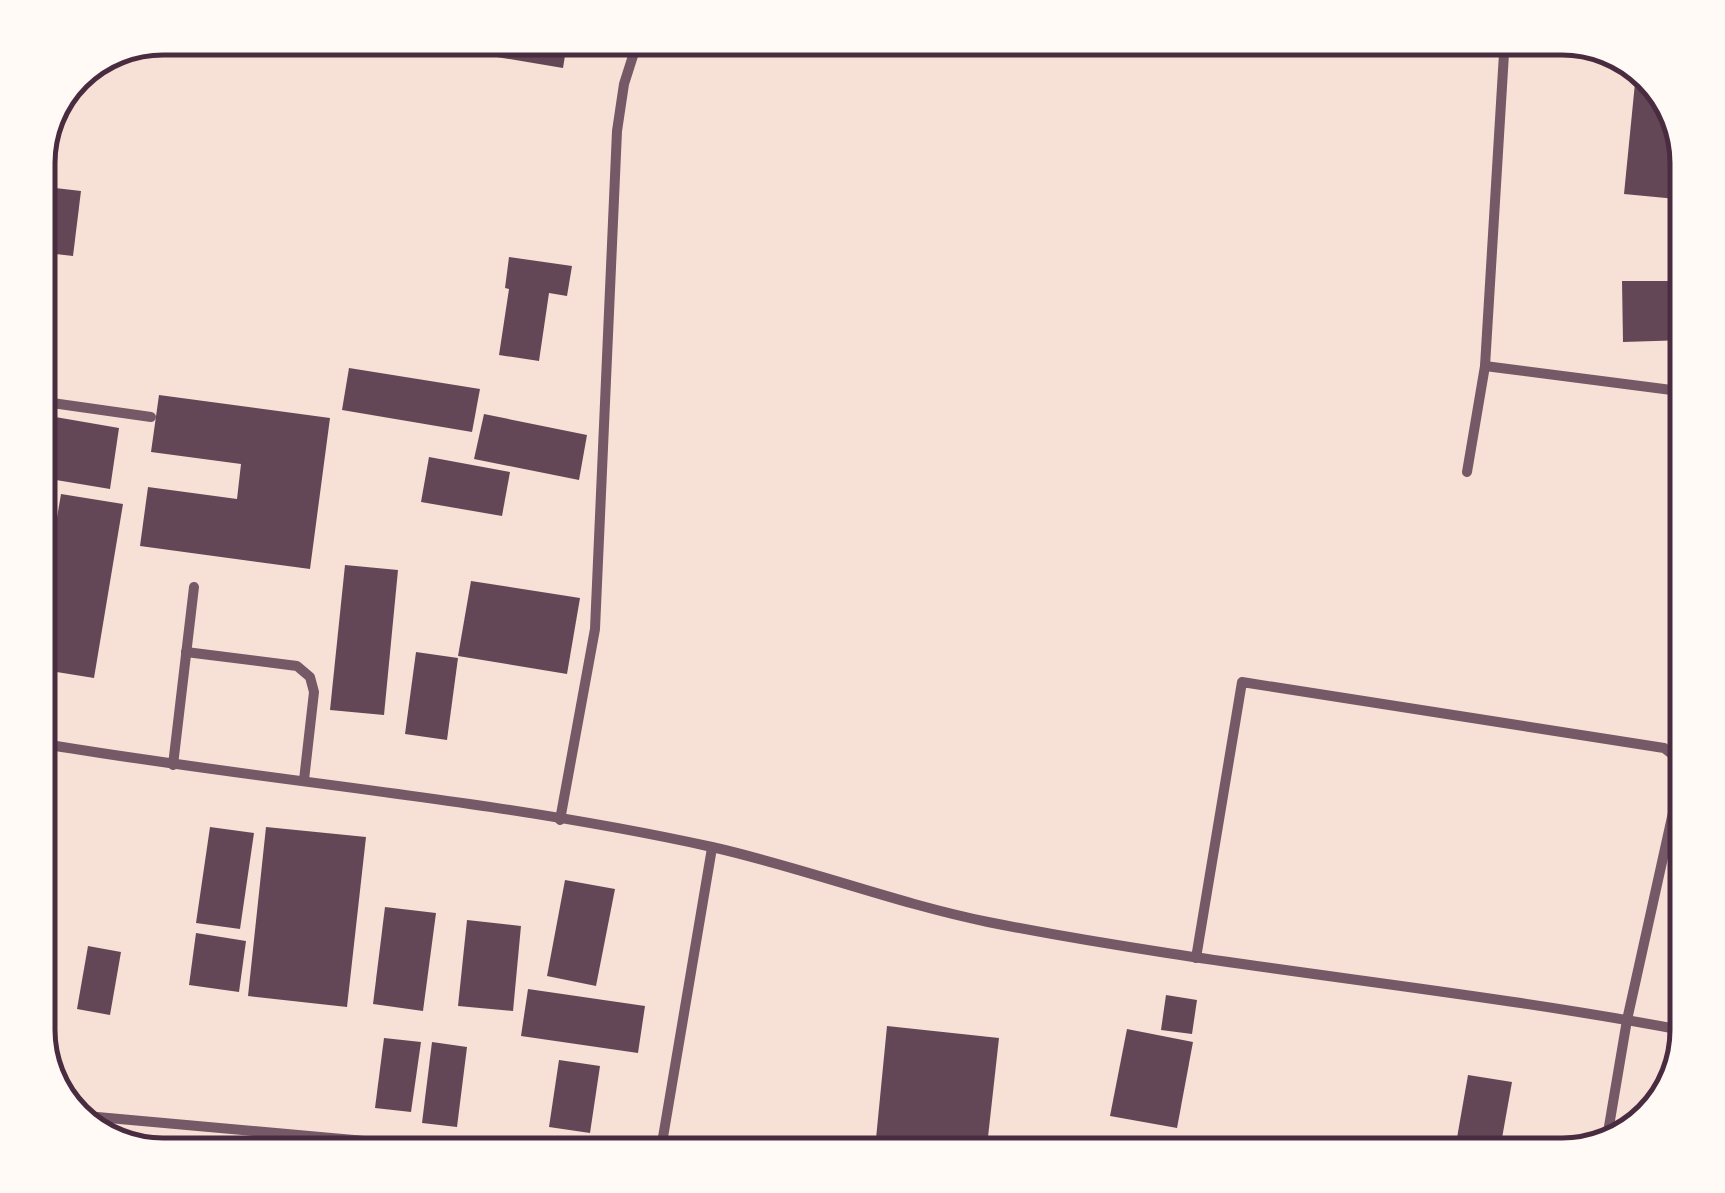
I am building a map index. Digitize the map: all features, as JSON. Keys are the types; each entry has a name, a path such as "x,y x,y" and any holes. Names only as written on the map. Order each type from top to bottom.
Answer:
{"street":[{"path":"560,820 595,629 618,131 624,84 633,55"},
{"path":"1467,472 1484,366 1504,55"},
{"path":"1484,366 1670,390"},
{"path":"55,403 151,417"},
{"path":"173,765 194,587"},
{"path":"186,652 297,666 310,677 314,692 304,780"},
{"path":"1196,958 1242,682 1664,748 1670,752"},
{"path":"55,746 560,820 712,848 984,921 1196,958 1670,1028"},
{"path":"1609,1127 1627,1020 1670,825"},
{"path":"663,1138 712,848"},
{"path":"98,1116 330,1138"}],"building":[{"path":"485,55 565,55 563,68"},
{"path":"1635,84 1652,103 1664,128 1670,163 1670,198 1624,194"},
{"path":"55,188 81,191 73,256 55,254"},
{"path":"509,257 572,266 567,296 549,293 539,361 499,355 509,289 505,288"},
{"path":"1622,281 1670,281 1670,341 1623,342"},
{"path":"349,368 480,389 472,432 342,410"},
{"path":"159,395 330,418 310,569 140,546 148,487 237,499 241,464 151,452"},
{"path":"484,414 587,435 579,480 474,459"},
{"path":"55,417 119,428 110,489 55,480"},
{"path":"429,457 510,472 502,516 421,502"},
{"path":"61,494 123,504 94,678 55,672 55,529"},
{"path":"345,565 398,570 384,715 330,710"},
{"path":"471,581 580,598 567,674 458,656"},
{"path":"416,652 458,658 447,740 405,734"},
{"path":"210,827 254,833 240,929 196,923"},
{"path":"266,827 366,837 347,1007 248,996"},
{"path":"565,880 615,889 596,986 547,976"},
{"path":"385,907 436,913 423,1011 373,1004"},
{"path":"467,920 521,926 513,1011 458,1006"},
{"path":"196,933 246,941 239,992 189,985"},
{"path":"88,946 121,952 110,1015 77,1009"},
{"path":"528,989 645,1006 638,1053 521,1036"},
{"path":"1166,995 1197,1000 1192,1034 1161,1030"},
{"path":"887,1026 999,1038 988,1138 876,1138"},
{"path":"1127,1029 1193,1042 1177,1128 1110,1116"},
{"path":"384,1038 421,1042 411,1112 375,1108"},
{"path":"432,1042 467,1047 457,1127 422,1123"},
{"path":"559,1060 600,1066 590,1133 549,1127"},
{"path":"1468,1075 1512,1082 1502,1138 1457,1138"}]}
